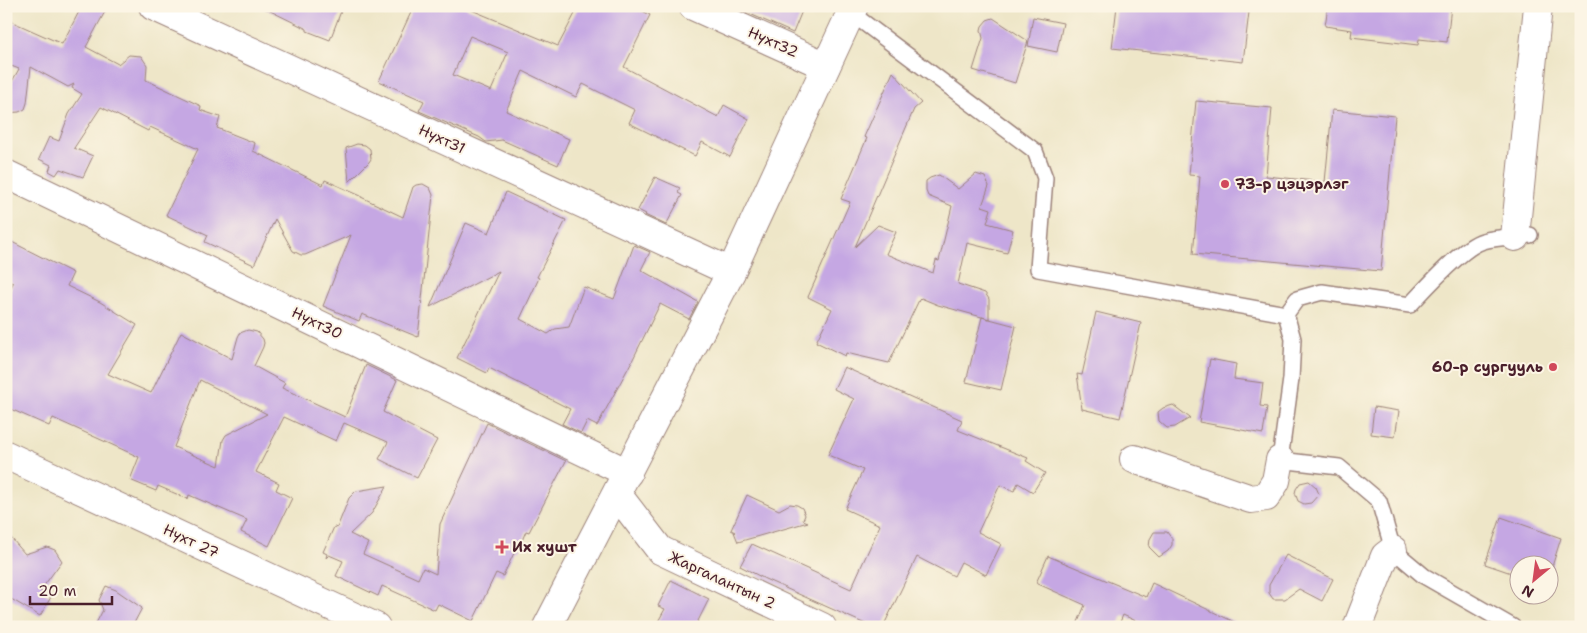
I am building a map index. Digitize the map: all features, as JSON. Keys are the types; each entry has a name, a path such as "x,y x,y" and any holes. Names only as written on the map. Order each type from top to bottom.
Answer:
{"street":[{"name":"Нүхт31","path":"153,6 731,272"},
{"name":"Нүхт32","path":"692,6 826,66"},
{"path":"1522,236 1538,6"},
{"path":"547,627 731,272 853,10"},
{"name":"Нүхт30","path":"6,174 622,483"},
{"name":"Нүхт 27","path":"6,455 376,627"},
{"path":"1134,458 1251,498 1266,497 1276,481 1280,460"},
{"name":"Жаргалантын 2","path":"622,483 660,550 822,627"},
{"path":"1358,625 1384,556 1393,550"}],"lane":[{"path":"853,10 1035,150 1044,178 1038,269 1286,314"},
{"path":"1286,314 1297,299 1322,292 1410,305 1461,254 1482,242 1522,236"},
{"path":"1286,314 1293,340 1291,379 1280,460 1339,467 1379,501 1393,550 1424,576 1514,627"}],"building":[{"path":"82,6 108,6 86,47 118,64 129,55 141,56 147,65 146,80 201,106 200,110 220,117 217,128 255,143 253,151 323,185 325,180 403,217 413,187 423,184 430,188 433,195 418,337 362,314 359,321 323,306 351,235 301,255 293,251 275,219 254,265 205,242 208,235 166,215 198,149 150,127 148,131 101,107 74,148 93,156 83,177 60,169 56,175 49,171 51,165 39,159 49,137 59,141 69,114 82,94 72,88 74,84 68,87 31,67 25,109 19,112 6,113 6,92 19,69 6,64 6,19 62,44"},
{"path":"260,6 343,6 330,40 307,31 307,29"},
{"path":"414,6 462,6 558,46 579,6 633,6 650,15 624,67 718,117 724,105 749,119 730,157 702,142 695,156 629,123 635,110 583,84 576,97 523,71 506,111 569,139 558,165 502,140 486,142 479,137 419,111 424,101 379,81","holes":["470,36 508,52 491,91 453,75"]},
{"path":"732,6 804,6 793,33"},
{"path":"1117,6 1199,6 1249,12 1243,62 1112,48"},
{"path":"1328,6 1451,6 1447,42 1419,39 1418,45 1351,37 1352,30 1325,26"},
{"path":"1033,17 1063,23 1057,52 1028,46"},
{"path":"993,18 1028,41 1015,83 973,70 983,38 982,26 987,20"},
{"path":"893,72 921,103 914,109 855,247 878,225 896,232 886,254 933,273 936,260 939,261 952,206 928,196 926,181 939,175 958,189 976,174 985,177 989,186 982,206 991,209 987,223 1013,230 1007,253 967,243 958,284 985,293 989,299 989,319 938,305 921,298 889,363 846,353 845,356 816,342 832,309 808,297 850,202 841,199 867,138 864,137"},
{"path":"1196,101 1272,108 1266,176 1325,182 1332,110 1395,116 1381,271 1193,254 1200,176 1189,175"},
{"path":"357,144 365,145 370,149 371,159 349,182 346,148"},
{"path":"655,177 680,188 678,193 682,195 666,225 638,210"},
{"path":"506,192 566,220 537,277 539,278 520,319 548,334 555,329 569,327 584,287 614,299 634,245 650,252 641,270 698,302 689,319 660,304 597,426 587,421 581,433 562,424 570,409 489,368 487,373 457,358 499,271 430,307 466,223 489,233"},
{"path":"6,239 73,273 67,286 100,302 137,325 108,374 151,393 181,332 232,359 240,333 248,330 257,332 264,343 254,366 285,383 282,388 345,417 366,365 397,380 383,412 437,440 417,478 379,459 388,442 344,423 336,441 284,417 256,472 279,483 276,490 292,498 269,546 241,532 247,520 189,495 188,499 158,486 156,491 130,480 139,457 53,418 49,426 6,407 6,299 13,283 6,280","holes":["200,380 267,414 226,435 223,440 219,466 174,447"]},
{"path":"1096,312 1141,323 1120,418 1082,409 1077,374 1082,375"},
{"path":"982,317 1016,326 1001,390 966,382"},
{"path":"1210,359 1236,364 1234,379 1263,383 1260,406 1267,407 1263,434 1199,422"},
{"path":"844,367 962,420 958,430 1028,458 1026,461 1045,473 1033,492 1018,483 1014,491 1000,485 978,532 1001,544 986,575 961,562 954,576 917,557 883,627 872,627 740,566 752,544 851,589 880,525 845,509 863,470 828,455 854,399 834,389"},
{"path":"1173,405 1190,418 1175,427 1167,428 1159,421 1158,412 1163,408"},
{"path":"1374,407 1399,411 1395,437 1371,434"},
{"path":"487,423 566,461 529,532 526,531 518,550 516,549 503,576 496,573 473,621 438,604 435,610 382,586 378,596 336,576 343,561 329,555 326,558 327,554 323,552 334,527 337,528 349,498 356,491 387,486 372,513 350,534 368,543 363,554 418,579 423,568 436,574 440,524"},
{"path":"1309,481 1316,487 1319,494 1311,503 1304,504 1298,501 1295,493 1300,483"},
{"path":"747,495 779,510 790,504 797,505 802,508 805,515 803,520 808,522 738,542 735,532 731,530"},
{"path":"1501,517 1561,538 1555,556 1510,556 1510,573 1485,564"},
{"path":"6,532 25,554 47,547 55,550 62,561 40,591 51,597 40,616 6,596"},
{"path":"1154,532 1167,532 1172,539 1172,545 1168,551 1159,557 1149,547 1150,539"},
{"path":"1286,555 1333,579 1322,601 1299,589 1285,599 1273,599 1269,593 1269,585"},
{"path":"1048,556 1146,597 1152,583 1245,627 1149,627 1123,615 1118,627 1076,627 1085,605 1036,583"},
{"path":"671,580 709,599 695,627 655,627 665,609 658,606"},
{"path":"106,586 116,590 142,608 132,627 94,627 103,610 99,600"}],"place":[{"name":"73-р цэцэрлэг","path":"1225,184"},
{"name":"60-р сургууль","path":"1553,367"},
{"name":"Их хушт","path":"502,547"}]}
